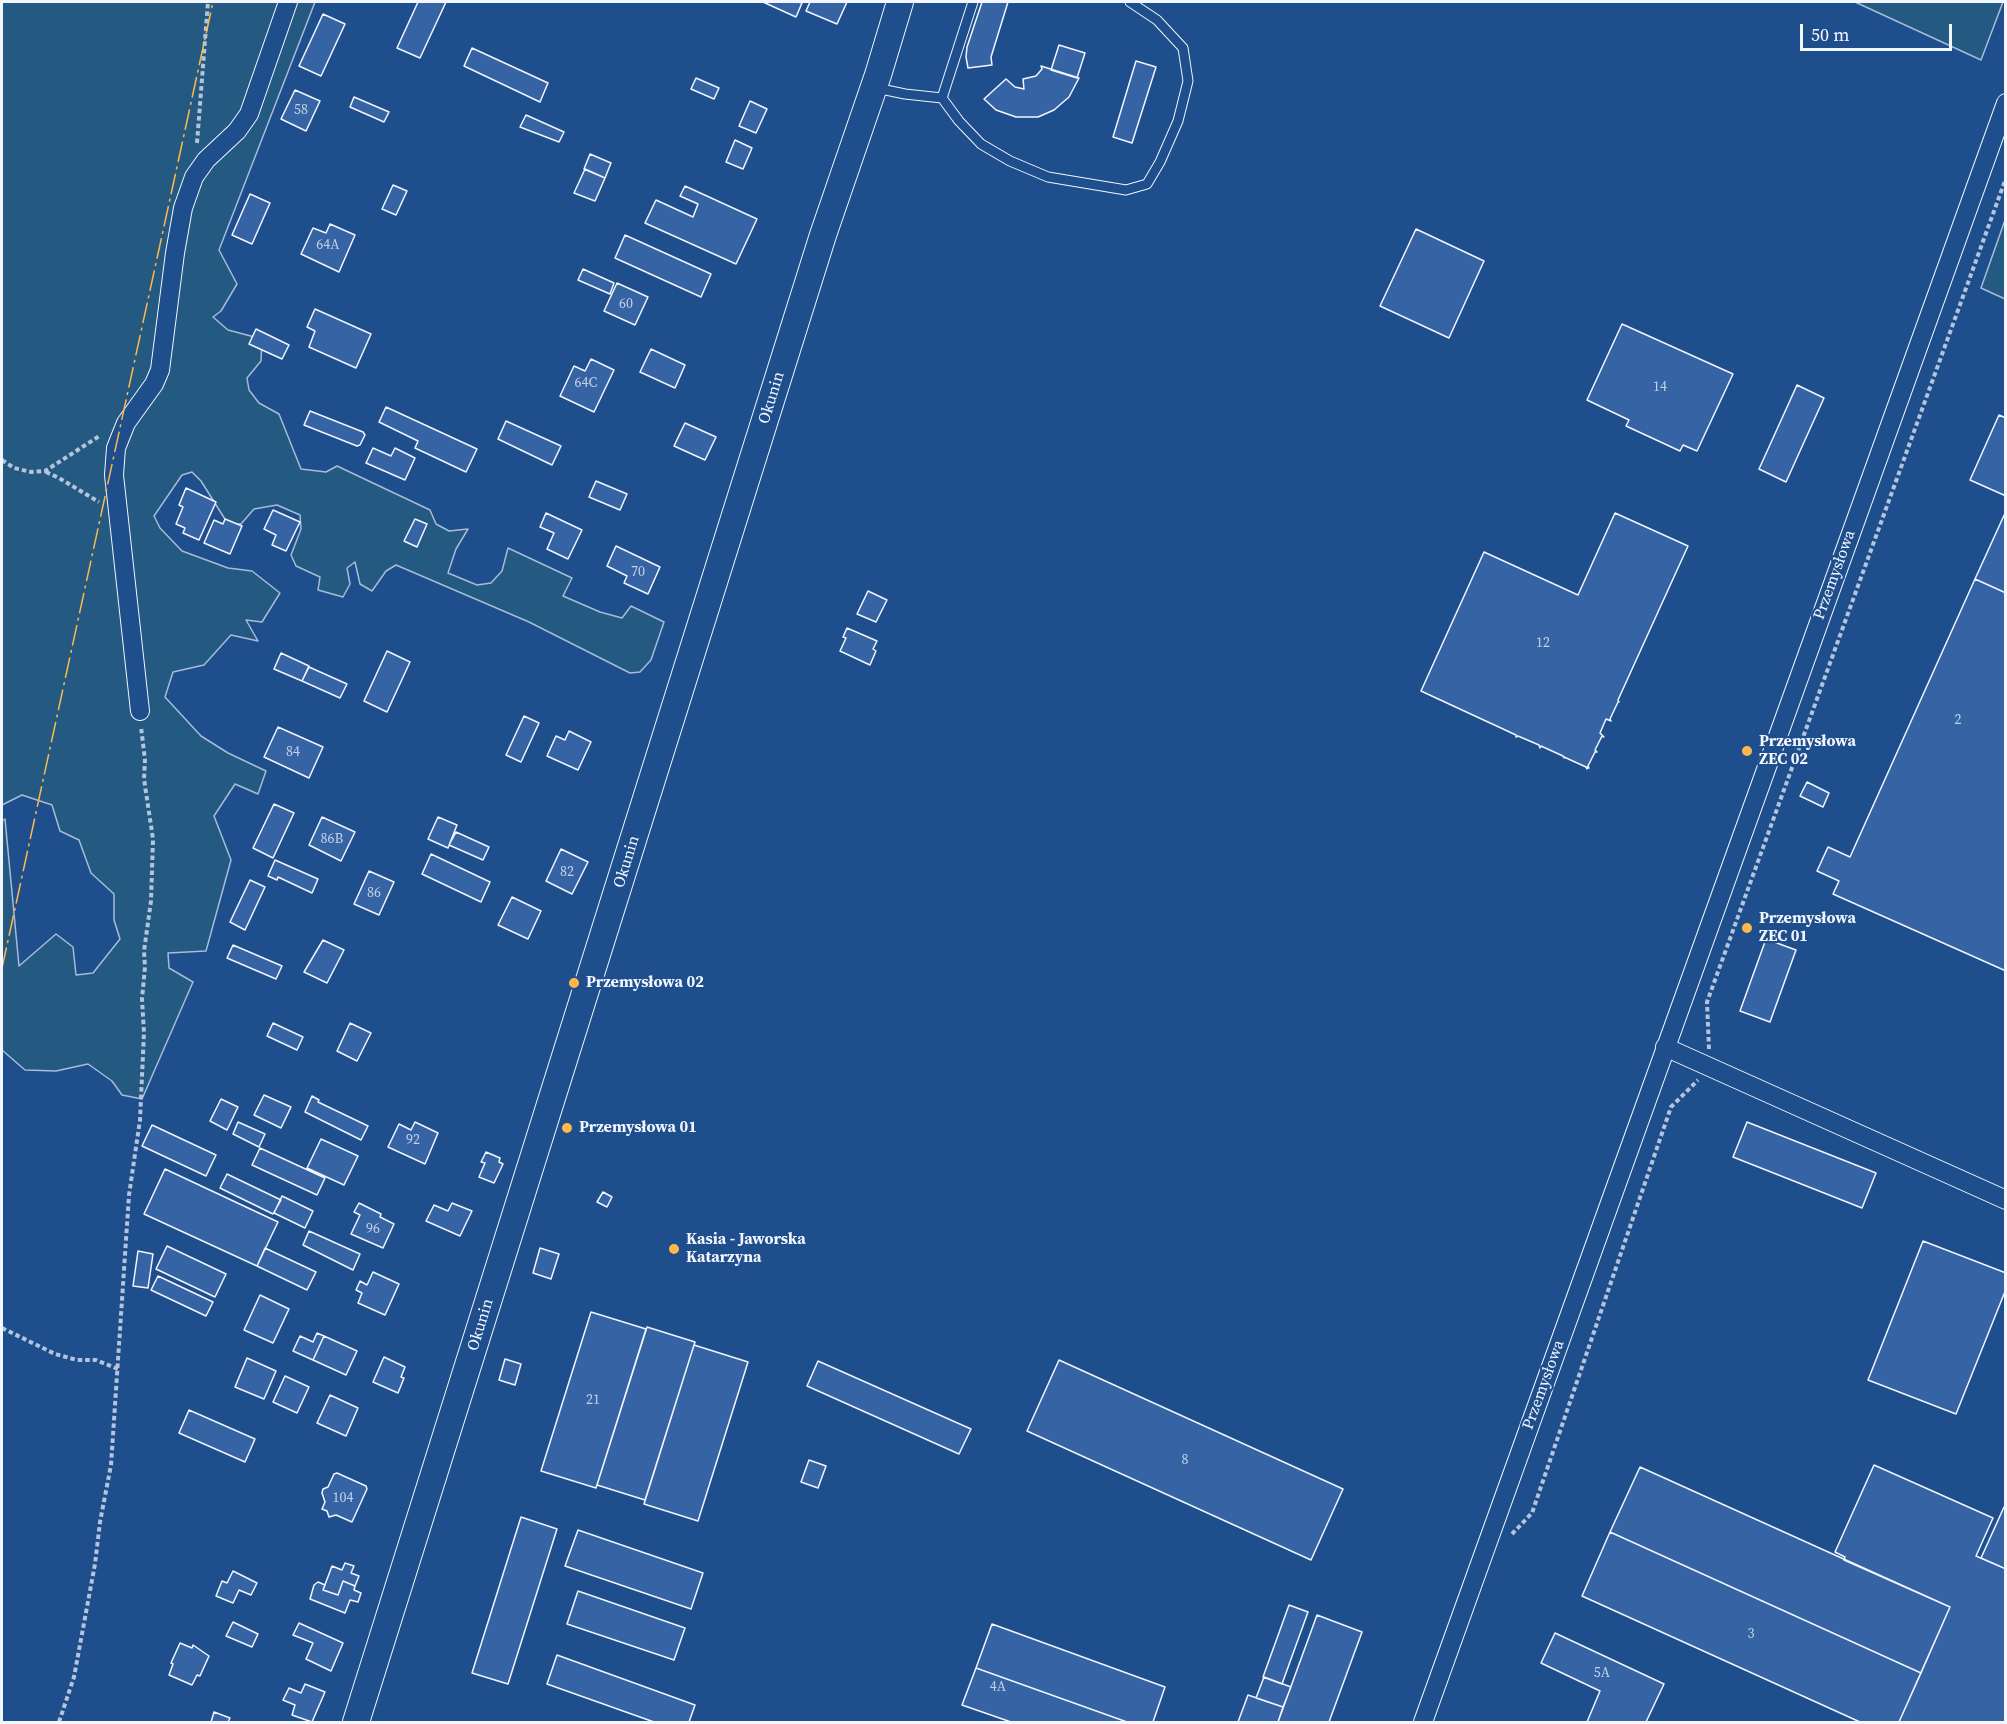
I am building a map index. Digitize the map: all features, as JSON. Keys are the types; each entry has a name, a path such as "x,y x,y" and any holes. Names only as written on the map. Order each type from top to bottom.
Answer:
{"main road":[{"name":"Okunin","path":"356,1722 820,246 900,2"}],"street":[{"path":"140,711 114,460 119,438 126,423 154,384 160,370 183,208 194,177 206,160 237,131 249,114 288,2"},
{"name":"Przemysłowa","path":"1423,1722 2006,103"},
{"path":"1665,1047 2006,1200"}],"lane":[{"path":"942,98 973,2"},
{"path":"874,87 905,94 942,98 959,121 981,144 1010,162 1048,177 1126,190 1148,184 1178,121 1188,81 1183,48 1157,20 1130,2"}],"path":[{"path":"194,177 208,2"},
{"path":"1709,1056 1707,1002 2006,178"},
{"path":"2,460 14,468 31,472 45,471 104,433 126,423"},
{"path":"45,471 120,515"},
{"path":"59,1722 74,1677 111,1465 129,1196 142,1099 144,1034 142,999 153,840 144,779 145,760 140,711"},
{"path":"1508,1538 1532,1514 1671,1107 1702,1076"},
{"path":"2,1328 55,1354 77,1360 96,1360 118,1369"}],"shaded area":[{"path":"2,2 315,2 219,250 237,284 221,311 213,317 228,330 262,339 261,361 247,378 249,390 259,403 279,414 301,469 326,472 337,466 430,510 436,524 449,531 468,529 456,549 448,573 477,585 491,583 502,571 508,548 572,578 563,596 600,612 622,618 631,606 664,622 651,660 640,672 630,673 529,622 396,565 386,571 372,591 360,584 355,562 347,568 350,584 343,597 318,590 320,577 296,566 291,555 301,529 300,515 277,505 254,509 241,524 228,524 201,481 192,472 182,475 154,516 160,528 182,551 228,568 252,571 280,593 262,622 246,620 258,641 231,635 204,665 173,672 165,697 201,736 228,753 266,771 258,794 235,784 214,816 231,860 206,951 168,953 169,968 193,982 142,1099 122,1095 112,1081 88,1064 56,1071 25,1070 2,1050 2,821 5,819 19,966 56,934 73,947 76,975 93,973 120,939 114,920 114,894 91,873 79,840 60,831 52,805 22,795 2,805"},
{"path":"1855,2 2003,2 1981,60"},
{"path":"2005,220 2006,299 1981,288"}],"building":[{"path":"418,2 446,2 420,58 397,48"},
{"path":"763,2 798,2 802,3 796,17"},
{"path":"810,2 847,2 837,24 806,11"},
{"path":"982,2 1008,2 991,57 992,65 968,68 967,47"},
{"path":"323,14 345,24 321,76 299,66"},
{"path":"1059,45 1085,53 1077,78 1051,70"},
{"path":"472,48 548,83 540,102 464,66"},
{"path":"1136,61 1156,67 1132,143 1113,137"},
{"path":"1041,66 1079,78 1069,97 1054,110 1038,117 1016,117 996,110 984,99 1006,79 1015,87 1024,89 1023,79 1036,76 1042,69"},
{"path":"696,78 719,88 714,99 691,89"},
{"path":"295,90 320,101 306,131 281,119"},
{"path":"354,97 389,112 384,122 350,107"},
{"path":"750,101 767,109 756,133 739,126"},
{"path":"526,115 564,132 559,142 520,127"},
{"path":"735,140 752,148 743,169 726,162"},
{"path":"590,154 611,163 605,178 584,169"},
{"path":"585,169 605,178 595,201 574,193"},
{"path":"393,185 407,191 396,215 382,209"},
{"path":"685,186 757,219 736,264 645,223 656,200 693,217 698,204 680,196"},
{"path":"250,194 270,203 252,244 232,235"},
{"path":"330,224 355,235 339,272 301,254 313,228 326,233"},
{"path":"1416,229 1484,261 1449,338 1380,306"},
{"path":"625,235 711,274 701,297 615,258"},
{"path":"583,269 614,283 610,294 578,280"},
{"path":"617,283 648,297 635,325 604,311"},
{"path":"315,309 371,334 356,368 309,347 315,331 307,327"},
{"path":"1622,324 1733,374 1697,451 1683,445 1680,451 1626,426 1629,420 1587,400"},
{"path":"256,329 289,345 282,359 249,344"},
{"path":"651,349 685,365 675,388 640,372"},
{"path":"591,359 614,370 594,412 560,396 574,366 585,371"},
{"path":"1797,385 1824,398 1786,482 1759,469"},
{"path":"386,407 477,449 466,472 415,448 418,441 379,422"},
{"path":"310,411 363,432 365,435 360,445 357,446 304,425"},
{"path":"1999,415 2006,418 2006,496 1970,480"},
{"path":"506,421 561,446 552,465 498,439"},
{"path":"685,423 716,437 705,460 674,446"},
{"path":"373,448 391,456 395,448 415,458 405,480 366,463"},
{"path":"596,481 627,494 620,510 589,497"},
{"path":"186,488 216,502 199,540 183,533 185,528 176,524 183,507 179,505"},
{"path":"273,510 300,522 286,551 272,545 276,535 264,529"},
{"path":"2006,511 2006,593 1975,579"},
{"path":"546,513 582,530 568,559 547,549 554,533 540,527"},
{"path":"1615,513 1688,546 1618,700 1611,721 1606,719 1600,733 1604,737 1602,736 1595,750 1597,752 1589,768 1516,737 1516,735 1421,691 1484,552 1578,595"},
{"path":"225,519 242,526 230,554 204,543 214,520 223,524"},
{"path":"415,519 427,524 417,547 404,541"},
{"path":"616,546 660,567 648,594 624,583 627,576 607,566"},
{"path":"1975,579 2006,593 2006,971 1833,894 1839,881 1817,871 1828,847 1850,857"},
{"path":"868,591 887,600 876,622 857,614"},
{"path":"847,628 877,641 873,649 876,651 870,665 840,651 846,638 843,637"},
{"path":"387,651 410,662 387,712 364,701"},
{"path":"281,653 309,666 302,681 274,669"},
{"path":"309,667 347,684 340,698 302,681"},
{"path":"524,716 539,723 521,762 506,755"},
{"path":"278,727 323,747 309,778 264,757"},
{"path":"569,731 591,742 578,770 547,756 556,736 565,740"},
{"path":"1807,782 1829,793 1823,807 1800,796"},
{"path":"274,804 294,813 273,858 253,848"},
{"path":"322,817 355,832 341,861 309,845"},
{"path":"438,817 457,825 448,848 428,839"},
{"path":"456,832 489,847 483,860 449,845"},
{"path":"561,849 588,862 572,894 546,881"},
{"path":"431,854 490,882 481,902 422,874"},
{"path":"275,860 318,879 312,893 278,877 277,880 268,876"},
{"path":"369,871 394,882 379,915 354,904"},
{"path":"250,880 265,887 245,930 230,922"},
{"path":"512,897 541,911 528,939 498,925"},
{"path":"1766,939 1796,950 1770,1022 1740,1011"},
{"path":"323,940 344,950 327,983 304,972"},
{"path":"233,945 282,966 276,979 227,958"},
{"path":"273,1023 303,1037 297,1050 267,1036"},
{"path":"350,1023 371,1033 357,1061 337,1051"},
{"path":"264,1095 291,1107 281,1128 254,1115"},
{"path":"312,1096 319,1100 318,1102 368,1126 361,1140 305,1112"},
{"path":"221,1099 238,1107 227,1130 210,1121"},
{"path":"238,1122 265,1134 259,1147 233,1134"},
{"path":"415,1122 438,1133 425,1164 388,1147 399,1124 411,1130"},
{"path":"1747,1122 1876,1173 1862,1208 1733,1157"},
{"path":"152,1125 216,1155 206,1176 142,1146"},
{"path":"321,1139 358,1156 344,1185 307,1168"},
{"path":"260,1148 325,1178 317,1195 252,1165"},
{"path":"486,1152 500,1158 499,1162 503,1164 494,1183 479,1177 485,1163 481,1162"},
{"path":"165,1169 278,1222 257,1266 144,1214"},
{"path":"227,1174 281,1200 273,1214 220,1188"},
{"path":"603,1192 612,1197 607,1207 597,1202"},
{"path":"282,1196 313,1211 305,1228 274,1213"},
{"path":"359,1203 381,1214 380,1217 394,1224 383,1248 351,1234 360,1215 354,1212"},
{"path":"452,1203 472,1211 460,1236 426,1221 434,1205 448,1211"},
{"path":"309,1231 360,1254 353,1270 303,1245"},
{"path":"1923,1241 2006,1273 2006,1289 1956,1414 1868,1380"},
{"path":"167,1246 226,1274 215,1297 156,1269"},
{"path":"265,1248 316,1272 307,1290 257,1266"},
{"path":"540,1248 559,1254 551,1279 533,1273"},
{"path":"138,1251 153,1254 148,1288 133,1286"},
{"path":"373,1272 399,1284 385,1315 358,1303 362,1293 356,1290 360,1281 367,1285"},
{"path":"158,1276 213,1302 206,1316 151,1290"},
{"path":"260,1295 289,1309 273,1343 244,1330"},
{"path":"591,1312 646,1329 596,1488 541,1471"},
{"path":"647,1327 695,1342 645,1500 597,1485"},
{"path":"317,1333 324,1336 313,1360 293,1351 300,1336 313,1342"},
{"path":"324,1336 357,1351 346,1375 313,1360"},
{"path":"694,1345 748,1362 698,1521 644,1504"},
{"path":"384,1357 405,1367 401,1377 404,1378 398,1393 373,1382"},
{"path":"247,1358 276,1371 264,1399 235,1387"},
{"path":"505,1359 521,1364 515,1385 499,1380"},
{"path":"1059,1360 1343,1489 1311,1560 1027,1431"},
{"path":"818,1361 971,1429 959,1454 807,1386"},
{"path":"285,1376 309,1387 297,1413 273,1402"},
{"path":"330,1395 358,1408 346,1436 317,1423"},
{"path":"189,1410 255,1439 245,1462 179,1433"},
{"path":"809,1460 826,1466 818,1488 801,1482"},
{"path":"1874,1465 1993,1518 1976,1556 2006,1569 2006,1722 1899,1722 1950,1607 1844,1560 1845,1557 1835,1552"},
{"path":"1640,1467 1950,1607 1921,1673 1610,1532"},
{"path":"337,1473 366,1486 367,1489 352,1522 336,1515 329,1517 327,1511 322,1509 325,1502 323,1489 328,1487 334,1474"},
{"path":"2004,1507 2006,1508 2006,1569 1981,1558"},
{"path":"521,1517 557,1529 508,1684 472,1673"},
{"path":"578,1530 703,1573 691,1609 565,1566"},
{"path":"1610,1532 1921,1673 1899,1722 1860,1722 1582,1596"},
{"path":"345,1563 354,1566 351,1573 359,1576 355,1586 343,1581 338,1595 323,1590 332,1566 342,1570"},
{"path":"233,1571 257,1583 251,1595 239,1590 233,1603 216,1596 222,1581 227,1583"},
{"path":"343,1581 355,1586 354,1590 361,1593 358,1602 350,1600 345,1613 310,1599 314,1585 318,1582 325,1585 323,1590 338,1595"},
{"path":"578,1591 685,1628 674,1660 567,1624"},
{"path":"1289,1605 1308,1612 1282,1684 1263,1677"},
{"path":"1317,1615 1362,1632 1329,1722 1278,1722"},
{"path":"233,1622 258,1634 252,1647 226,1636"},
{"path":"299,1623 343,1643 331,1671 306,1659 313,1643 293,1635"},
{"path":"992,1624 1165,1687 1153,1722 1127,1722 976,1668"},
{"path":"1555,1633 1664,1684 1646,1722 1587,1722 1600,1691 1541,1663"},
{"path":"180,1643 192,1648 193,1645 209,1656 200,1676 197,1675 192,1685 169,1675 173,1664 171,1663"},
{"path":"557,1655 695,1705 689,1722 654,1722 547,1684"},
{"path":"976,1668 1127,1722 1011,1722 962,1705"},
{"path":"1264,1677 1291,1687 1283,1707 1256,1698"},
{"path":"305,1684 325,1692 312,1722 292,1715 295,1705 283,1700 289,1688 301,1693"},
{"path":"1248,1695 1283,1707 1278,1722 1238,1722"},
{"path":"214,1712 230,1718 228,1722 211,1722"}],"power":[{"path":"2,968 213,2"}],"place":[{"name":"Przemysłowa ZEC 02","path":"1747,751"},
{"name":"Przemysłowa ZEC 01","path":"1747,928"},
{"name":"Przemysłowa 02","path":"574,983"},
{"name":"Przemysłowa 01","path":"567,1128"},
{"name":"Kasia - Jaworska Katarzyna","path":"674,1249"}]}
